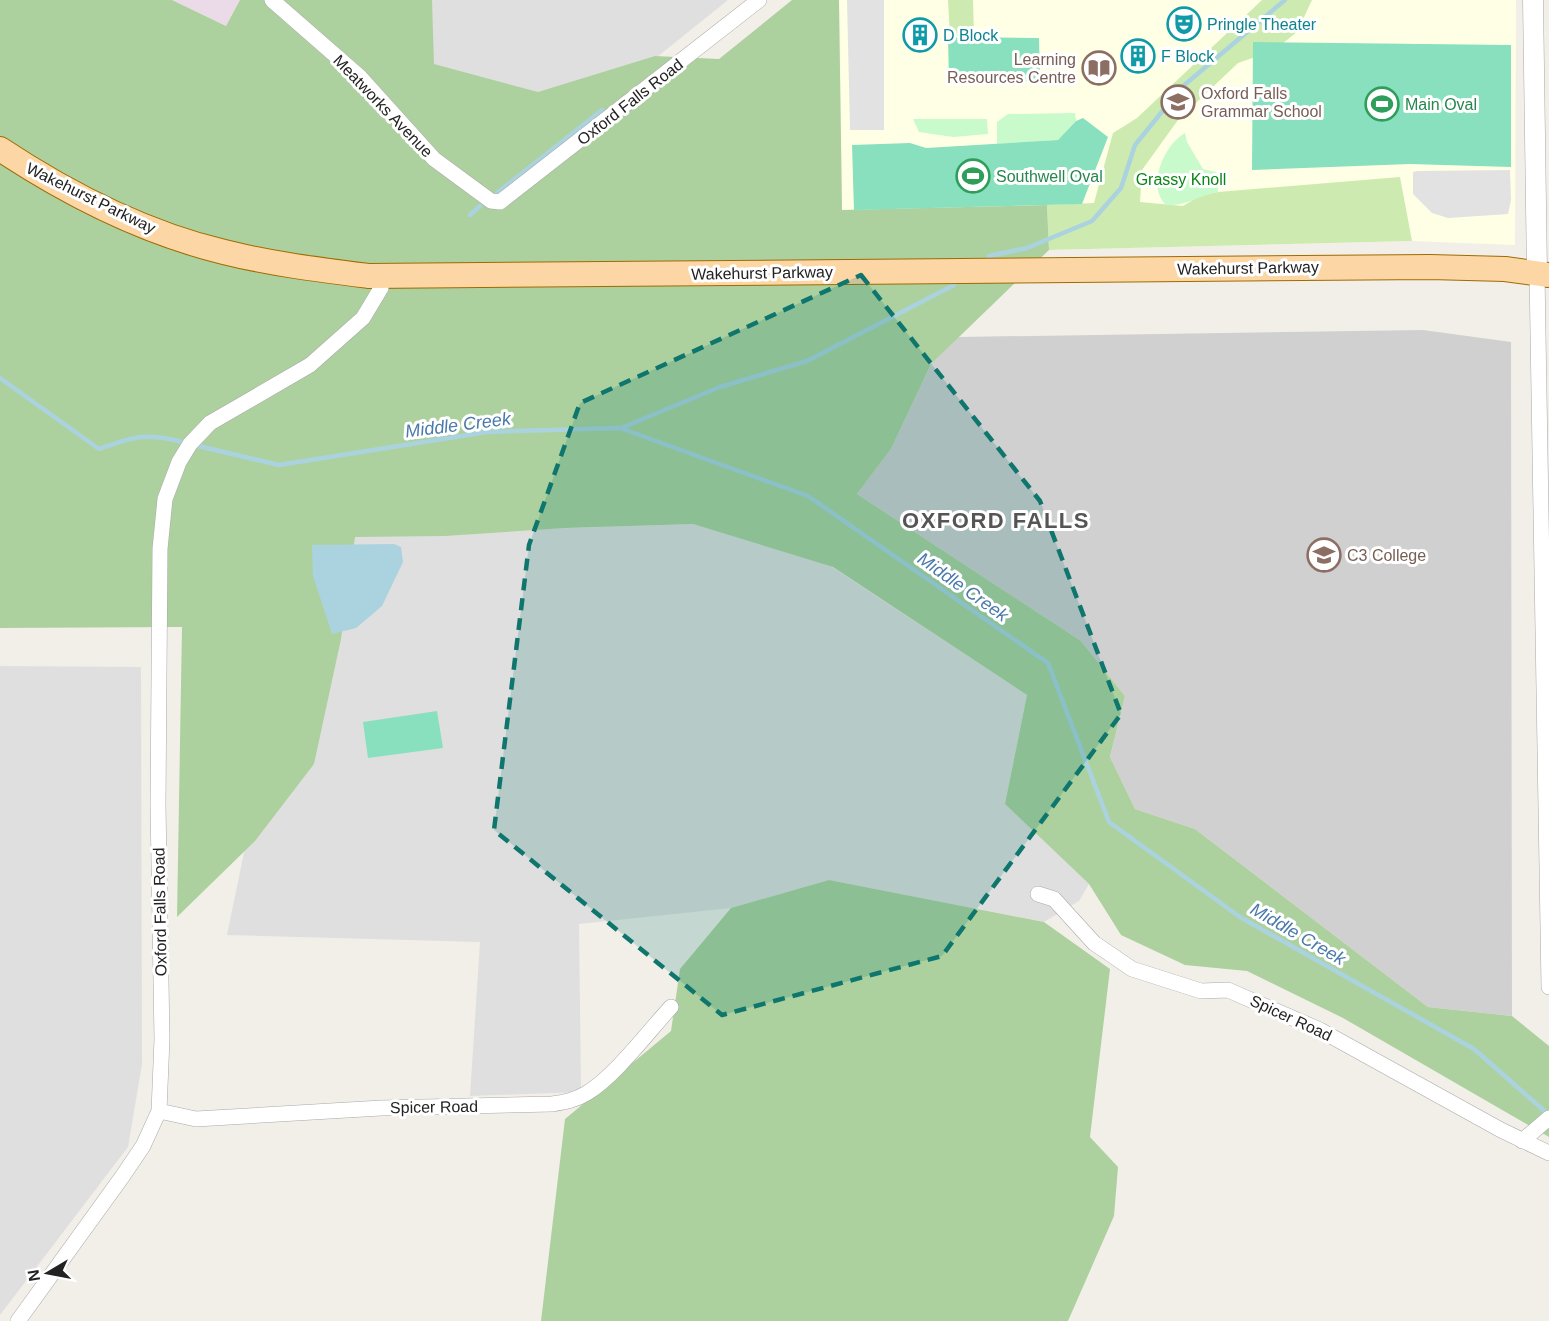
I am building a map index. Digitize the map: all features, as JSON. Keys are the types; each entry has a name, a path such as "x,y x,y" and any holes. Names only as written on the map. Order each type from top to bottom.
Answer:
{"main road":[{"name":"Wakehurst Parkway","path":"0,149 97,204 158,232 223,252 286,265 382,277 1430,267 1543,274"}],"street":[{"name":"Meatworks Avenue","path":"273,0 360,77 434,159 491,201 500,202"},
{"name":"Oxford Falls Road","path":"500,202 759,0"},
{"path":"1533,0 1543,274 1549,987"},
{"name":"Oxford Falls Road","path":"18,1321 143,1146 159,1111 162,1082 158,806 160,549 165,499 178,462 190,444 210,423 310,365 363,318 381,288 382,277"},
{"name":"Spicer Road","path":"1038,894 1054,899 1094,943 1132,969 1201,991 1228,990 1289,1016 1320,1030 1522,1141 1549,1153"},
{"name":"Spicer Road","path":"159,1111 196,1119 381,1108 552,1104 572,1101 588,1093 610,1073 671,1006"},
{"path":"1522,1141 1549,1119"}],"highlighted area":[{"path":"861,275 1040,501 1121,714 942,956 722,1015 494,830 529,545 580,403"}],"shaded area":[{"path":"172,0 240,0 226,26"},
{"path":"429,0 728,0 504,180 429,140"},
{"name":"Oxford Falls Grammar School","path":"839,0 1516,0 1515,245 1412,241 1049,250 1047,205 842,210"},
{"path":"847,0 884,0 884,130 850,130"},
{"path":"1510,170 1511,200 1508,214 1448,218 1432,213 1413,194 1413,172 1417,171"},
{"path":"1423,330 1511,342 1512,1016 1428,1007 1195,829 1135,809 1110,757 1125,696 1081,641 857,494 891,449 931,364 958,337"},
{"path":"693,524 830,566 1027,695 1005,804 1089,884 1079,901 1044,922 829,880 731,908 579,924 581,1092 470,1096 480,942 227,935 309,537"},
{"path":"0,666 141,667 142,1064 128,1147 0,1315"}],"green space":[{"path":"0,0 172,0 226,26 240,0 432,0 434,64 538,92 655,56 719,59 792,0 839,0 842,210 1047,205 1049,250 931,364 891,449 857,494 1081,641 1125,696 1110,757 1135,809 1195,829 1428,1007 1512,1016 1549,1046 1549,1137 1343,1018 1247,971 1185,965 1121,935 1089,884 1005,804 1027,695 833,567 693,524 565,528 445,536 355,537 341,639 314,764 255,841 177,917 182,627 0,628"},
{"path":"948,0 973,0 974,36 950,36"},
{"path":"1262,0 1312,0 1297,32 1273,51 1238,63 1178,120 1142,170 1140,202 1183,206 1201,195 1218,192 1400,177 1412,241 1049,250 1047,205 1094,203 1113,133 1137,118"},
{"path":"948,37 1039,38 1040,81 949,83"},
{"name":"Main Oval","path":"1253,42 1511,45 1511,167 1410,164 1252,170"},
{"path":"1075,113 1076,121 1058,140 997,144 997,122 1008,114"},
{"name":"Southwell Oval","path":"1083,118 1108,137 1082,204 854,210 852,145 910,143 926,148 1058,140 1076,121"},
{"path":"913,119 987,119 988,134 953,137 919,132"},
{"name":"Grassy Knoll","path":"1185,133 1187,142 1203,169 1216,172 1218,192 1180,204 1166,205 1160,197 1158,187 1160,166 1170,147"},
{"path":"437,711 443,748 368,758 363,722"},
{"path":"829,880 1044,922 1110,969 1090,1137 1118,1167 1114,1216 1068,1321 541,1321 565,1119 671,1031 680,969 731,908"}],"water":[{"path":"394,544 401,547 403,562 382,606 356,628 332,634 313,576 312,545"}],"waterway":[{"path":"989,256 1027,248 1092,221 1121,188 1135,145 1182,87 1285,0"},
{"path":"497,193 602,110"},
{"path":"470,215 480,206"},
{"path":"621,428 720,387 807,361 954,285"},
{"name":"Middle Creek","path":"0,378 99,449 142,437 161,437 186,443"},
{"name":"Middle Creek","path":"194,445 279,465 487,432 620,428 808,496 1048,663 1109,822 1240,917 1474,1049 1549,1115"}],"place":[{"name":"Pringle Theater","path":"1184,24"},
{"name":"D Block","path":"920,35"},
{"name":"F Block","path":"1138,56"},
{"name":"Learning Resources Centre","path":"1099,68"},
{"name":"Oxford Falls Grammar School","path":"1178,102"},
{"name":"Main Oval","path":"1382,104"},
{"name":"Southwell Oval","path":"973,176"},
{"name":"C3 College","path":"1324,555"}],"district":[{"name":"OXFORD FALLS","path":"996,520"}]}
